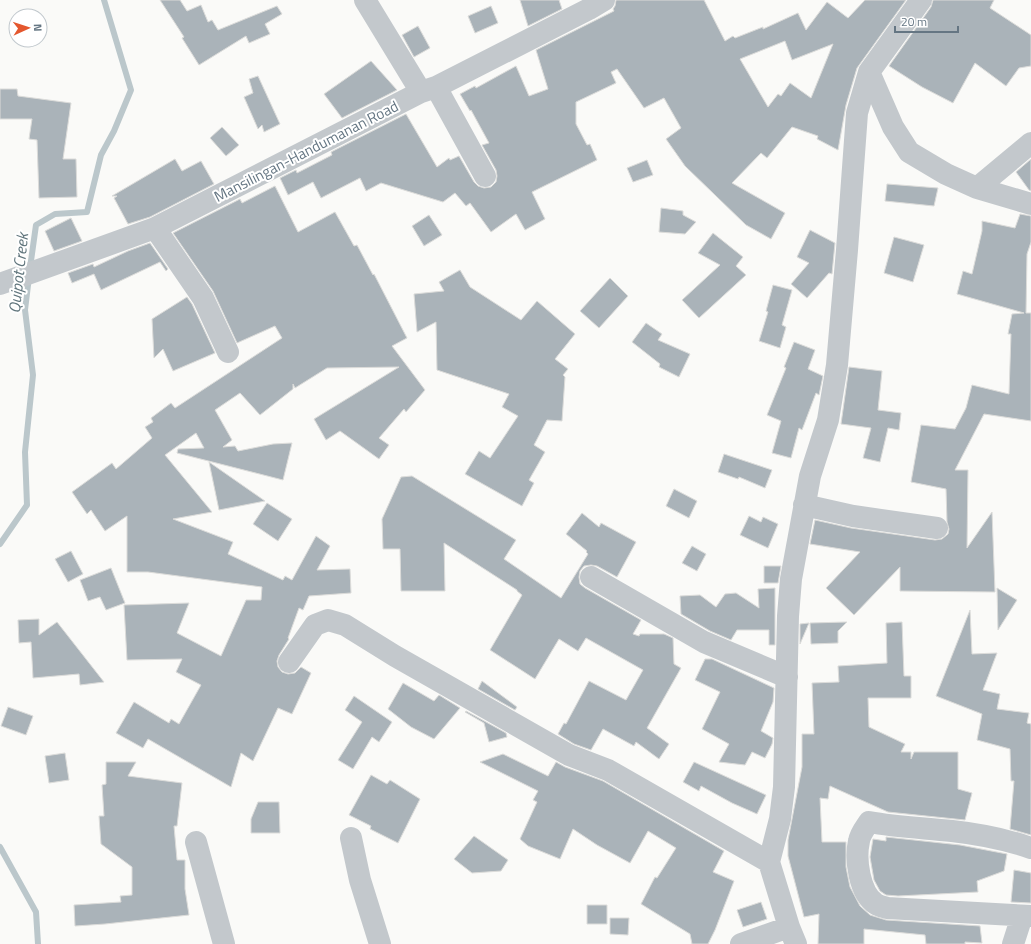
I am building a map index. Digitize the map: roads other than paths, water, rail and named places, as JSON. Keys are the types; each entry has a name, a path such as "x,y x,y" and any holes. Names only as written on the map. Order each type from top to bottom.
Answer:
{"street":[{"path":"365,0 429,90 485,176"},
{"name":"Mansilingan-Handumanan Road","path":"0,284 155,228 589,9 604,0"},
{"path":"741,944 792,936 769,862 780,819 784,786 788,616 791,579 810,476 828,420 837,365 848,250 857,113 868,72 921,0"},
{"path":"868,72 893,127 909,152 946,174 977,188 1031,204"},
{"path":"977,188 1031,143"},
{"path":"155,228 203,298 228,352"},
{"path":"804,505 853,516 937,528"},
{"path":"591,578 704,642 787,677"},
{"path":"288,662 315,625 328,620 345,625 395,656 570,755 608,770 769,862"},
{"path":"1013,944 1027,916 888,908 877,905 864,891 861,883 858,866 858,842 861,833 869,822 890,826 952,831 1004,839 1031,848"},
{"path":"351,838 360,880 380,944"},
{"path":"196,842 224,944"}],"waterway":[{"name":"Quipot Creek","path":"30,268 36,225 55,214 87,212 101,155 114,131 131,90 104,0"},
{"name":"Quipot Creek","path":"0,544 27,505 25,452 33,375 25,310 29,277"},
{"name":"Quipot Creek","path":"0,847 36,912 38,944"}]}
